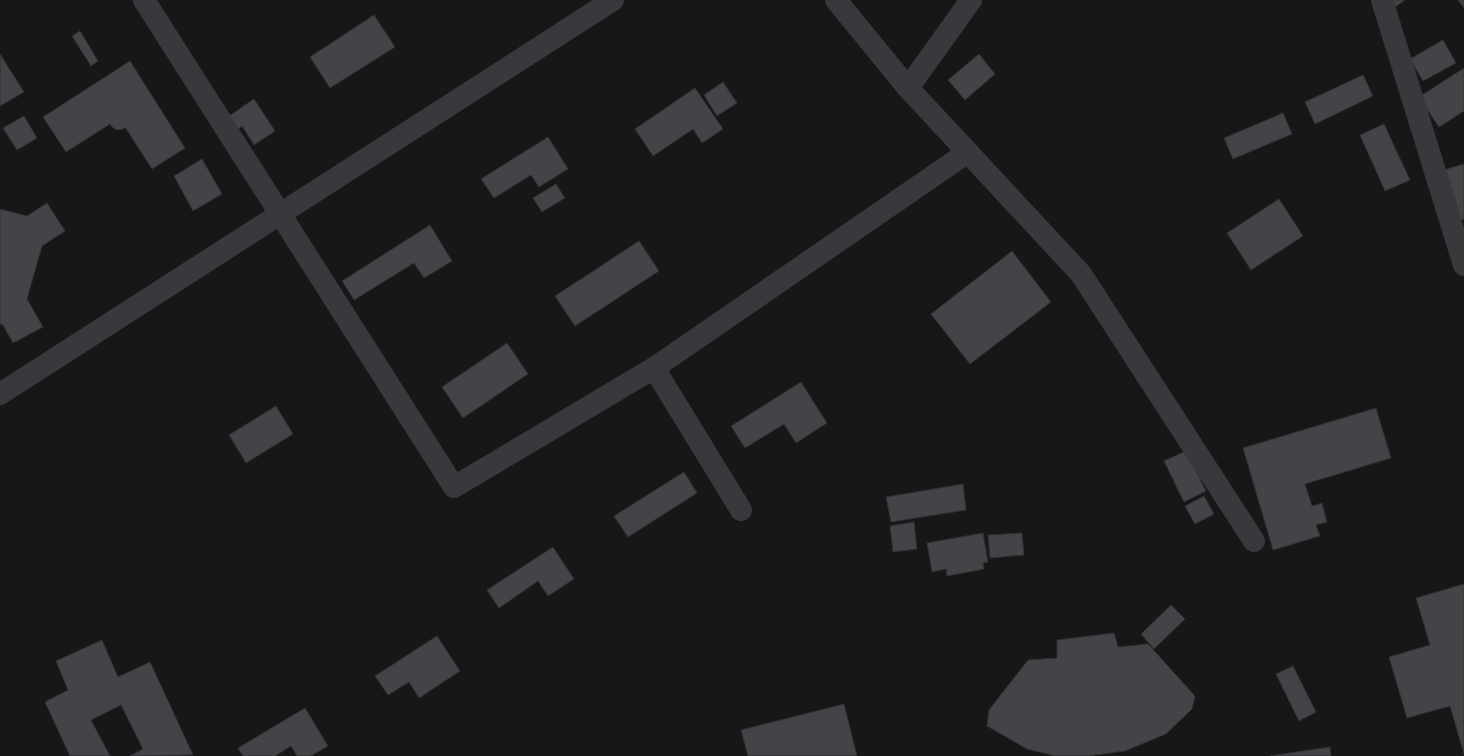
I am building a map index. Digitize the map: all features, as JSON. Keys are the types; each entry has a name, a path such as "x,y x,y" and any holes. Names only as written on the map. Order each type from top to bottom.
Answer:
{"street":[{"path":"144,0 454,487 654,368 968,152"},
{"path":"0,394 613,0"},
{"path":"836,0 908,88 1081,274 1254,541"},
{"path":"908,88 970,0"},
{"path":"1382,0 1464,265"},
{"path":"654,368 741,510"}],"building":[{"path":"1387,0 1405,0 1388,12"},
{"path":"1458,0 1464,0 1464,8"},
{"path":"374,15 395,47 330,88 310,57"},
{"path":"80,31 98,61 91,66 72,36"},
{"path":"1443,40 1456,63 1423,81 1410,59"},
{"path":"0,54 24,92 0,106"},
{"path":"979,54 995,74 965,100 948,80"},
{"path":"130,61 185,148 152,169 125,127 117,130 110,124 66,152 43,117"},
{"path":"1464,68 1464,111 1439,127 1419,97"},
{"path":"1363,75 1373,96 1315,124 1305,102"},
{"path":"723,82 737,103 717,116 704,95"},
{"path":"695,88 723,129 702,143 693,129 653,156 635,129"},
{"path":"254,99 275,131 254,145 242,126 237,130 229,116"},
{"path":"1283,113 1292,134 1233,159 1224,138"},
{"path":"24,116 37,138 17,150 3,128"},
{"path":"1384,124 1410,180 1385,191 1360,135"},
{"path":"548,137 568,169 539,187 531,175 494,198 481,179"},
{"path":"202,159 222,194 193,211 174,176"},
{"path":"1464,164 1464,219 1455,221 1440,171"},
{"path":"556,184 565,198 542,212 533,198"},
{"path":"1279,199 1303,236 1251,270 1227,233"},
{"path":"47,203 65,231 42,246 27,299 43,327 13,343 3,325 0,324 0,209 27,216"},
{"path":"430,225 452,261 424,278 414,263 354,300 342,281"},
{"path":"639,241 659,271 575,326 555,296"},
{"path":"1012,251 1051,302 970,364 931,314"},
{"path":"507,343 528,374 463,418 442,387"},
{"path":"801,382 827,423 796,443 784,424 745,448 731,426"},
{"path":"276,406 293,434 246,463 229,435"},
{"path":"1376,408 1391,458 1305,484 1312,506 1322,503 1327,522 1316,525 1320,536 1273,550 1243,448"},
{"path":"1186,451 1206,491 1184,502 1164,461"},
{"path":"684,472 697,493 628,537 614,516"},
{"path":"963,484 966,510 891,522 886,497"},
{"path":"1204,496 1214,514 1195,524 1185,506"},
{"path":"914,522 917,549 893,552 890,526"},
{"path":"983,533 988,562 983,563 984,569 947,576 946,569 932,572 927,543"},
{"path":"1022,533 1024,555 990,558 988,535"},
{"path":"553,547 574,579 548,596 538,581 499,608 487,590"},
{"path":"1464,584 1464,754 1450,706 1407,718 1389,657 1430,645 1416,598"},
{"path":"1171,605 1185,619 1154,649 1141,634"},
{"path":"1114,633 1118,647 1148,644 1195,696 1192,709 1166,734 1125,751 1088,756 1055,756 1027,749 987,726 989,710 1028,660 1057,658 1057,640"},
{"path":"437,636 460,671 419,698 409,682 388,695 375,676"},
{"path":"102,640 118,677 150,662 193,755 130,756 143,749 121,705 91,720 110,756 70,756 45,702 68,690 56,661"},
{"path":"1293,666 1316,712 1299,721 1276,674"},
{"path":"844,704 857,756 748,756 741,730"},
{"path":"305,708 328,746 311,756 297,756 291,746 275,756 243,756 238,748"},
{"path":"1330,747 1331,756 1270,756"}]}
